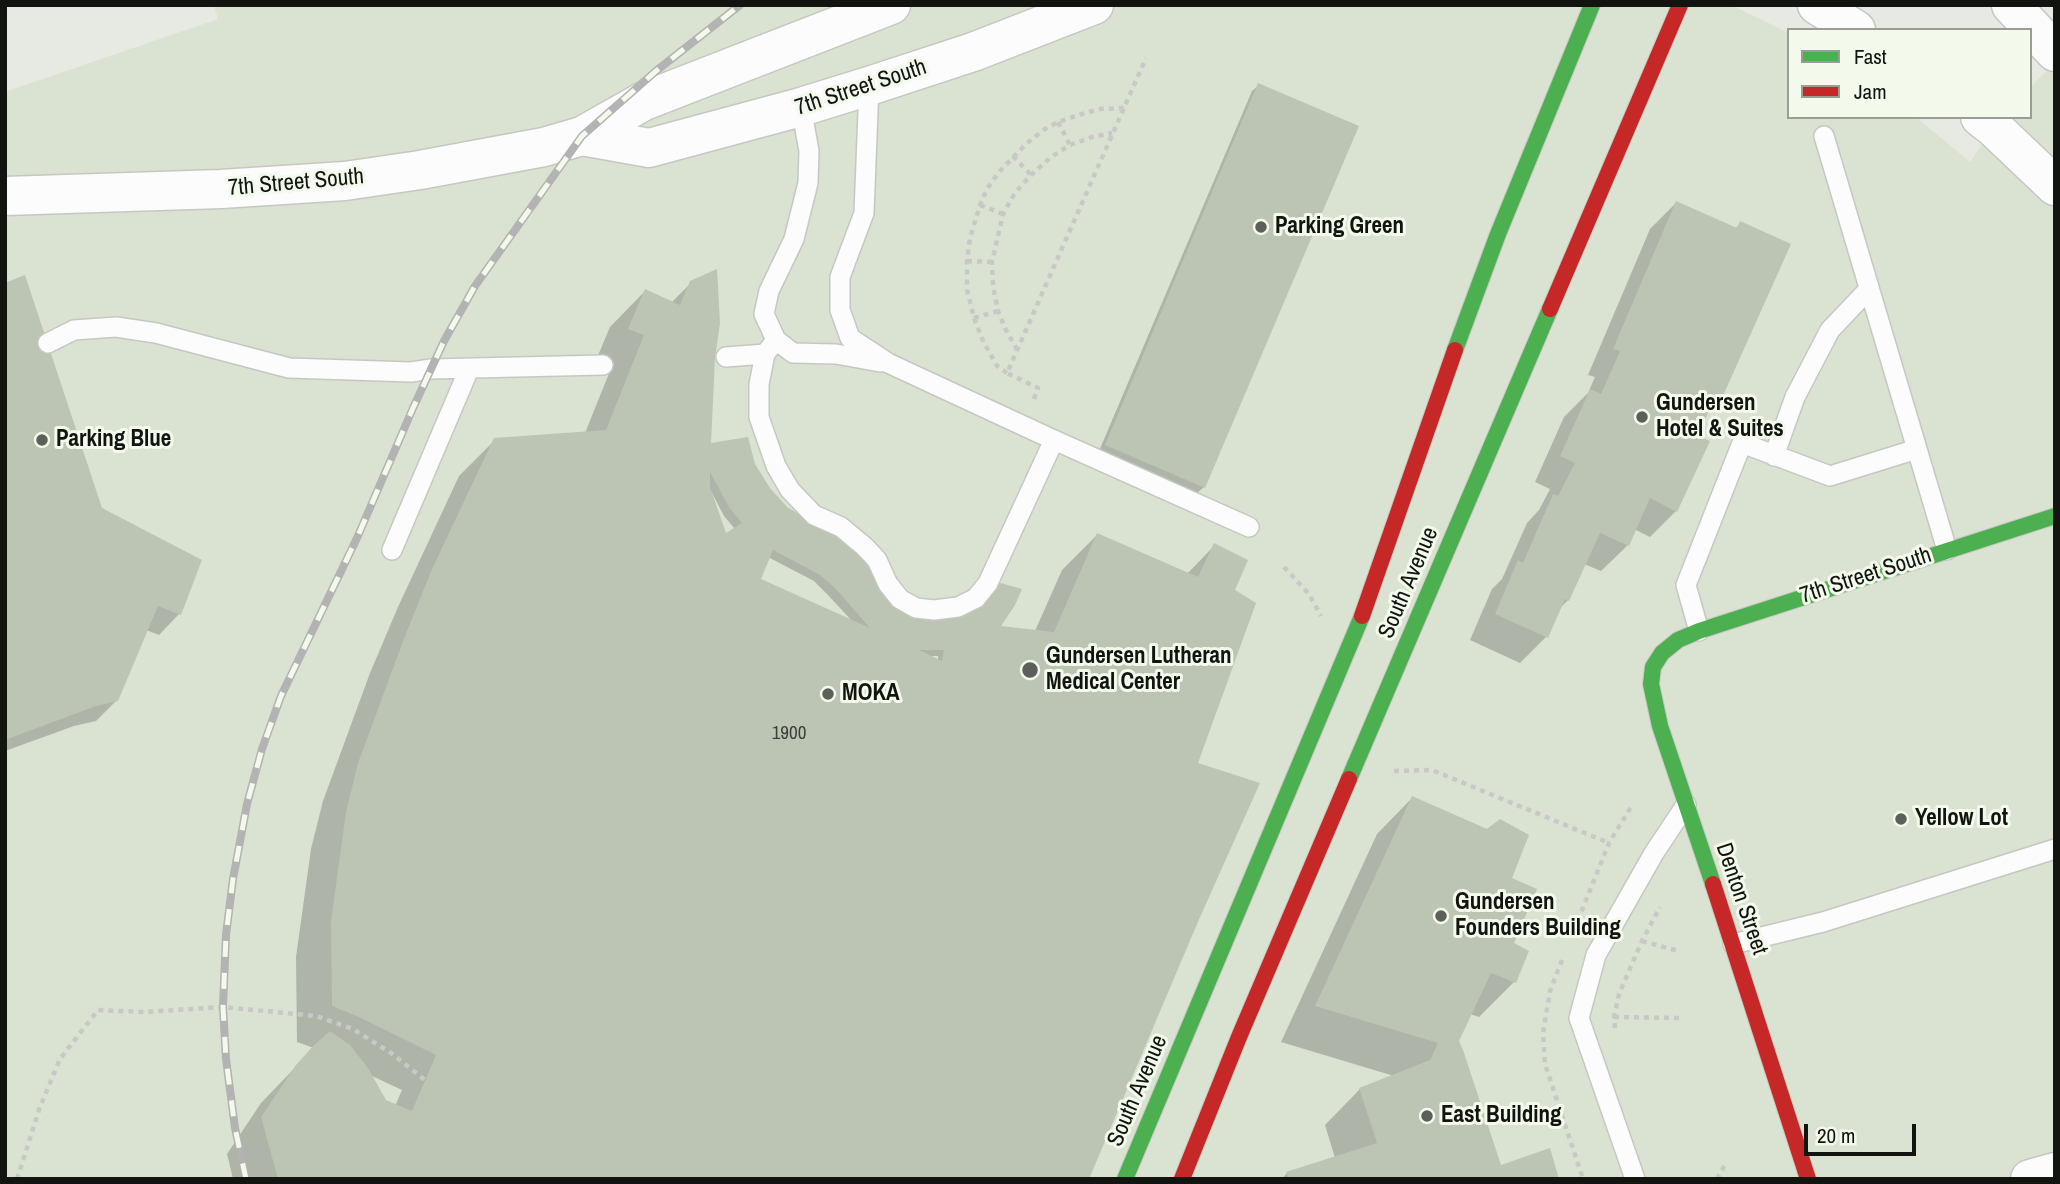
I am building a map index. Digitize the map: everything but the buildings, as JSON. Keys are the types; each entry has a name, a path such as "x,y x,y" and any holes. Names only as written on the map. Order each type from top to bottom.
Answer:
{"main road":[{"name":"South Avenue","path":"1125,1179 1357,632 1439,394 1498,234 1592,5"},
{"name":"South Avenue","path":"1182,1179 1261,986 1680,5"},
{"name":"7th Street South","path":"1678,640 2055,516"},
{"name":"Denton Street","path":"1678,640 1662,653 1653,667 1651,684 1660,726 1808,1179"}],"street":[{"name":"7th Street South","path":"5,196 221,190 345,181 544,147 582,136 644,101 891,5"},
{"name":"7th Street South","path":"582,136 649,148 869,86 973,52 1094,5"},
{"path":"1817,5 1853,28"},
{"path":"2011,5 2055,52"},
{"path":"1983,119 2055,186"},
{"path":"2031,1179 2055,1172"}],"lane":[{"path":"869,86 863,213 840,277 840,310 850,338 888,363 1249,527"},
{"path":"801,107 809,151 808,183 794,239 769,291 764,314 770,347 758,384 759,417 776,466 790,490 814,516 841,527 865,547 877,560 888,584 901,599 916,608 934,610 958,607 976,598 988,583 1054,440"},
{"path":"1824,136 1947,550"},
{"path":"1774,456 1795,397 1830,330 1869,289"},
{"path":"48,344 74,330 116,327 156,333 289,368 411,372 431,369 603,365"},
{"path":"726,357 770,347 793,353 836,354 888,363"},
{"path":"392,550 469,369"},
{"path":"1699,631 1686,585 1742,443 1830,476 1916,449"},
{"path":"1635,1179 1579,1018 1596,955 1654,853 1686,805"},
{"path":"1733,944 1823,922 2055,849"}],"path":[{"path":"1007,373 1146,58"},
{"path":"1038,388 997,366 974,318 967,290 967,261 970,238 980,205 987,189 1013,156 1058,122 1100,109 1124,108"},
{"path":"1058,122 1070,145"},
{"path":"1017,350 998,311 993,286 992,262 1003,214 1015,193 1051,157 1092,136 1113,133"},
{"path":"1013,156 1031,175"},
{"path":"980,205 1003,214"},
{"path":"967,261 992,262"},
{"path":"974,318 998,311"},
{"path":"1283,566 1309,593 1326,626"},
{"path":"1390,771 1432,770 1609,843"},
{"path":"1615,1034 1614,1017 1619,994 1642,940 1662,903"},
{"path":"1642,940 1678,951"},
{"path":"18,1179 40,1107 60,1059 98,1010 144,1012 223,1007 316,1016 353,1030 391,1053 425,1080"},
{"path":"1614,1017 1680,1018"},
{"path":"1717,1179 1725,1165"}],"shaded area":[{"name":"Gundersen Lutheran Medical Center","path":"214,5 1731,5 1787,32 1787,119 1918,119 1970,162 2001,119 2032,119 2032,86 2055,62 2055,1179 5,1179 5,92 218,19"}],"railway":[{"path":"246,1179 235,1128 226,1059 223,1007 226,935 247,804 262,749 281,696 357,538 444,341 475,286 582,136 656,71 740,5"}],"traffic: fast":[{"path":"1455,350 1498,234 1592,5"},
{"path":"1349,779 1550,309"},
{"path":"1713,884 1660,726 1651,684 1653,667 1662,653 1678,640 1699,631 2055,516"},
{"path":"1125,1179 1362,616"}],"traffic: jam":[{"path":"1550,309 1680,5"},
{"path":"1362,616 1455,350"},
{"path":"1182,1179 1239,1037 1349,779"},
{"path":"1713,884 1808,1179"}],"place":[{"name":"Parking Green","path":"1261,227"},
{"name":"Gundersen Hotel & Suites","path":"1642,417"},
{"name":"Parking Blue","path":"42,440"},
{"name":"Gundersen Lutheran Medical Center","path":"1030,670"},
{"name":"MOKA","path":"828,694"},
{"name":"Yellow Lot","path":"1901,819"},
{"name":"Gundersen Founders Building","path":"1441,916"},
{"name":"East Building","path":"1427,1116"}]}
